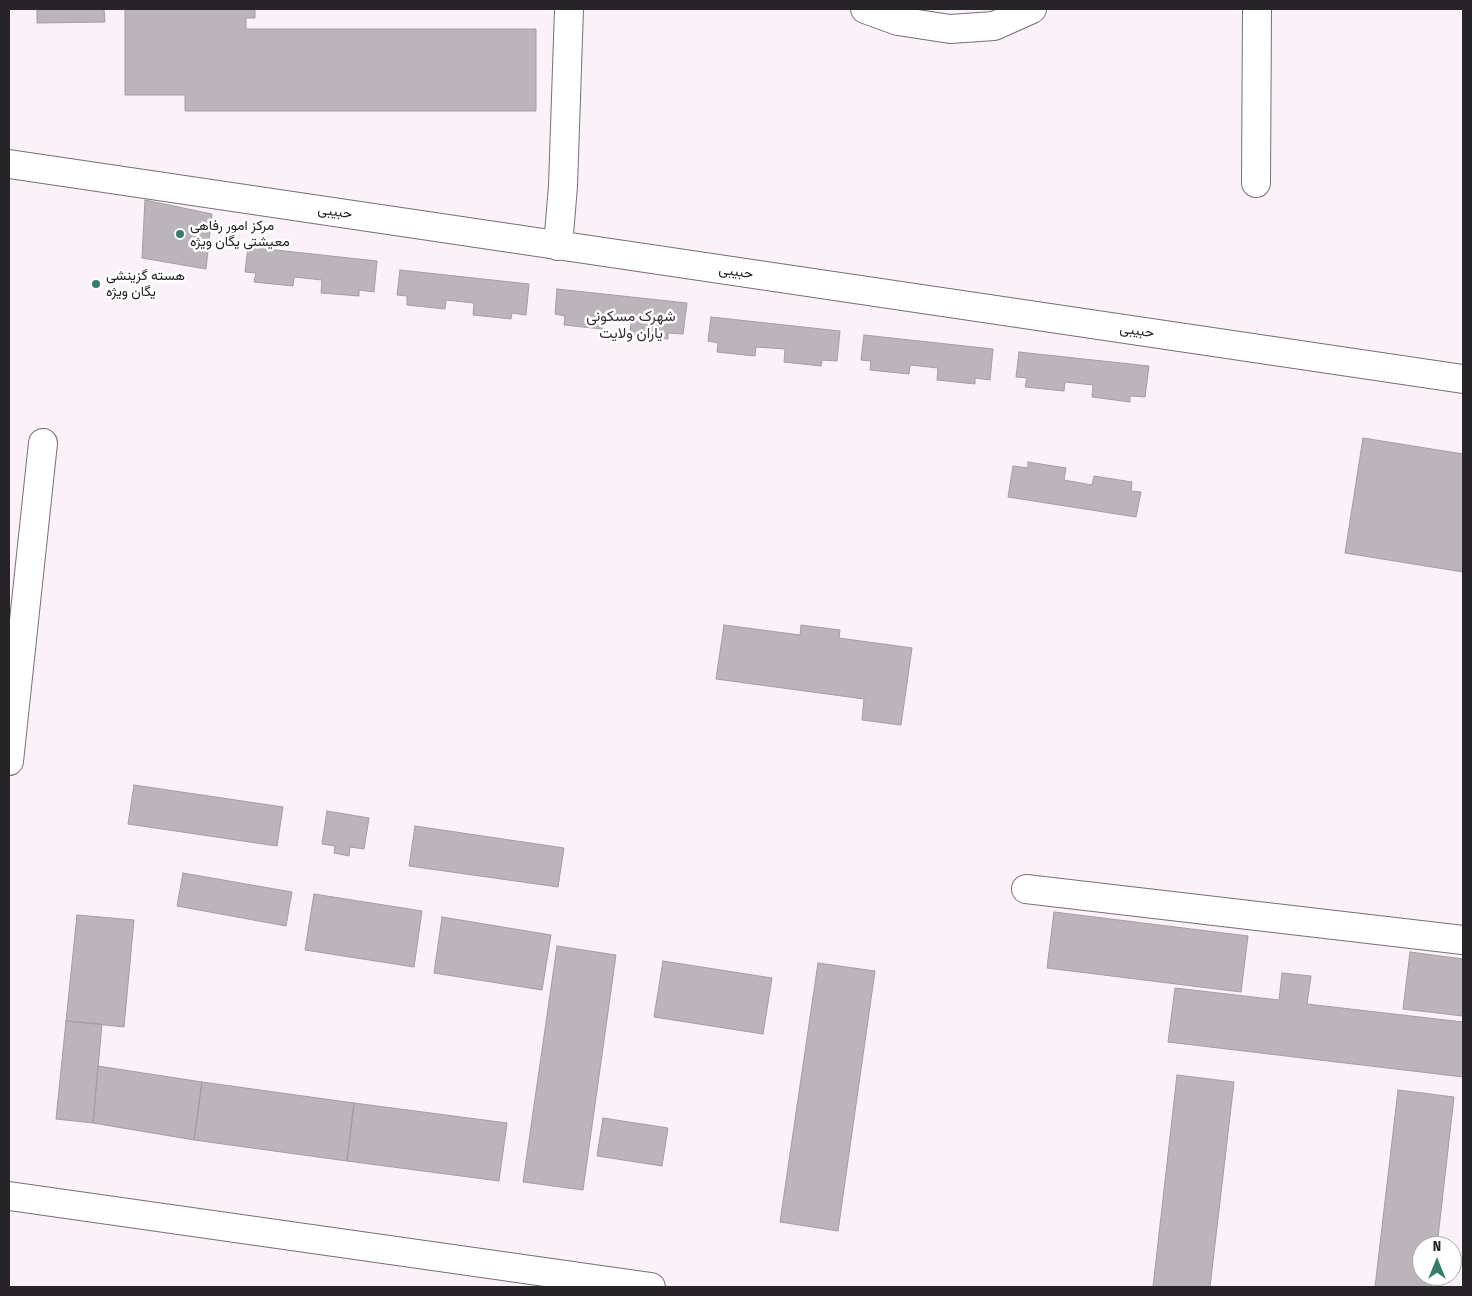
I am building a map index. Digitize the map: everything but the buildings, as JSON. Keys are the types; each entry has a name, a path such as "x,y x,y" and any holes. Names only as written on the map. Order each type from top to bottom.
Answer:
{"street":[{"path":"558,246 563,186 569,9"},
{"path":"865,9 898,21 950,28 994,26 1032,9"},
{"path":"1256,183 1257,9"},
{"name":"حبیبی","path":"9,164 1463,380"},
{"path":"9,761 44,443"},
{"path":"1026,889 1463,940"},
{"path":"9,1196 651,1287"}],"place":[{"name":"مرکز امور رفاهی معیشتی یگان ویژه","path":"180,234"},
{"name":"هسته گزینشی یگان ویژه","path":"96,284"}],"district":[{"name":"شهرک مسکونی یاران ولایت","path":"631,326"}]}
